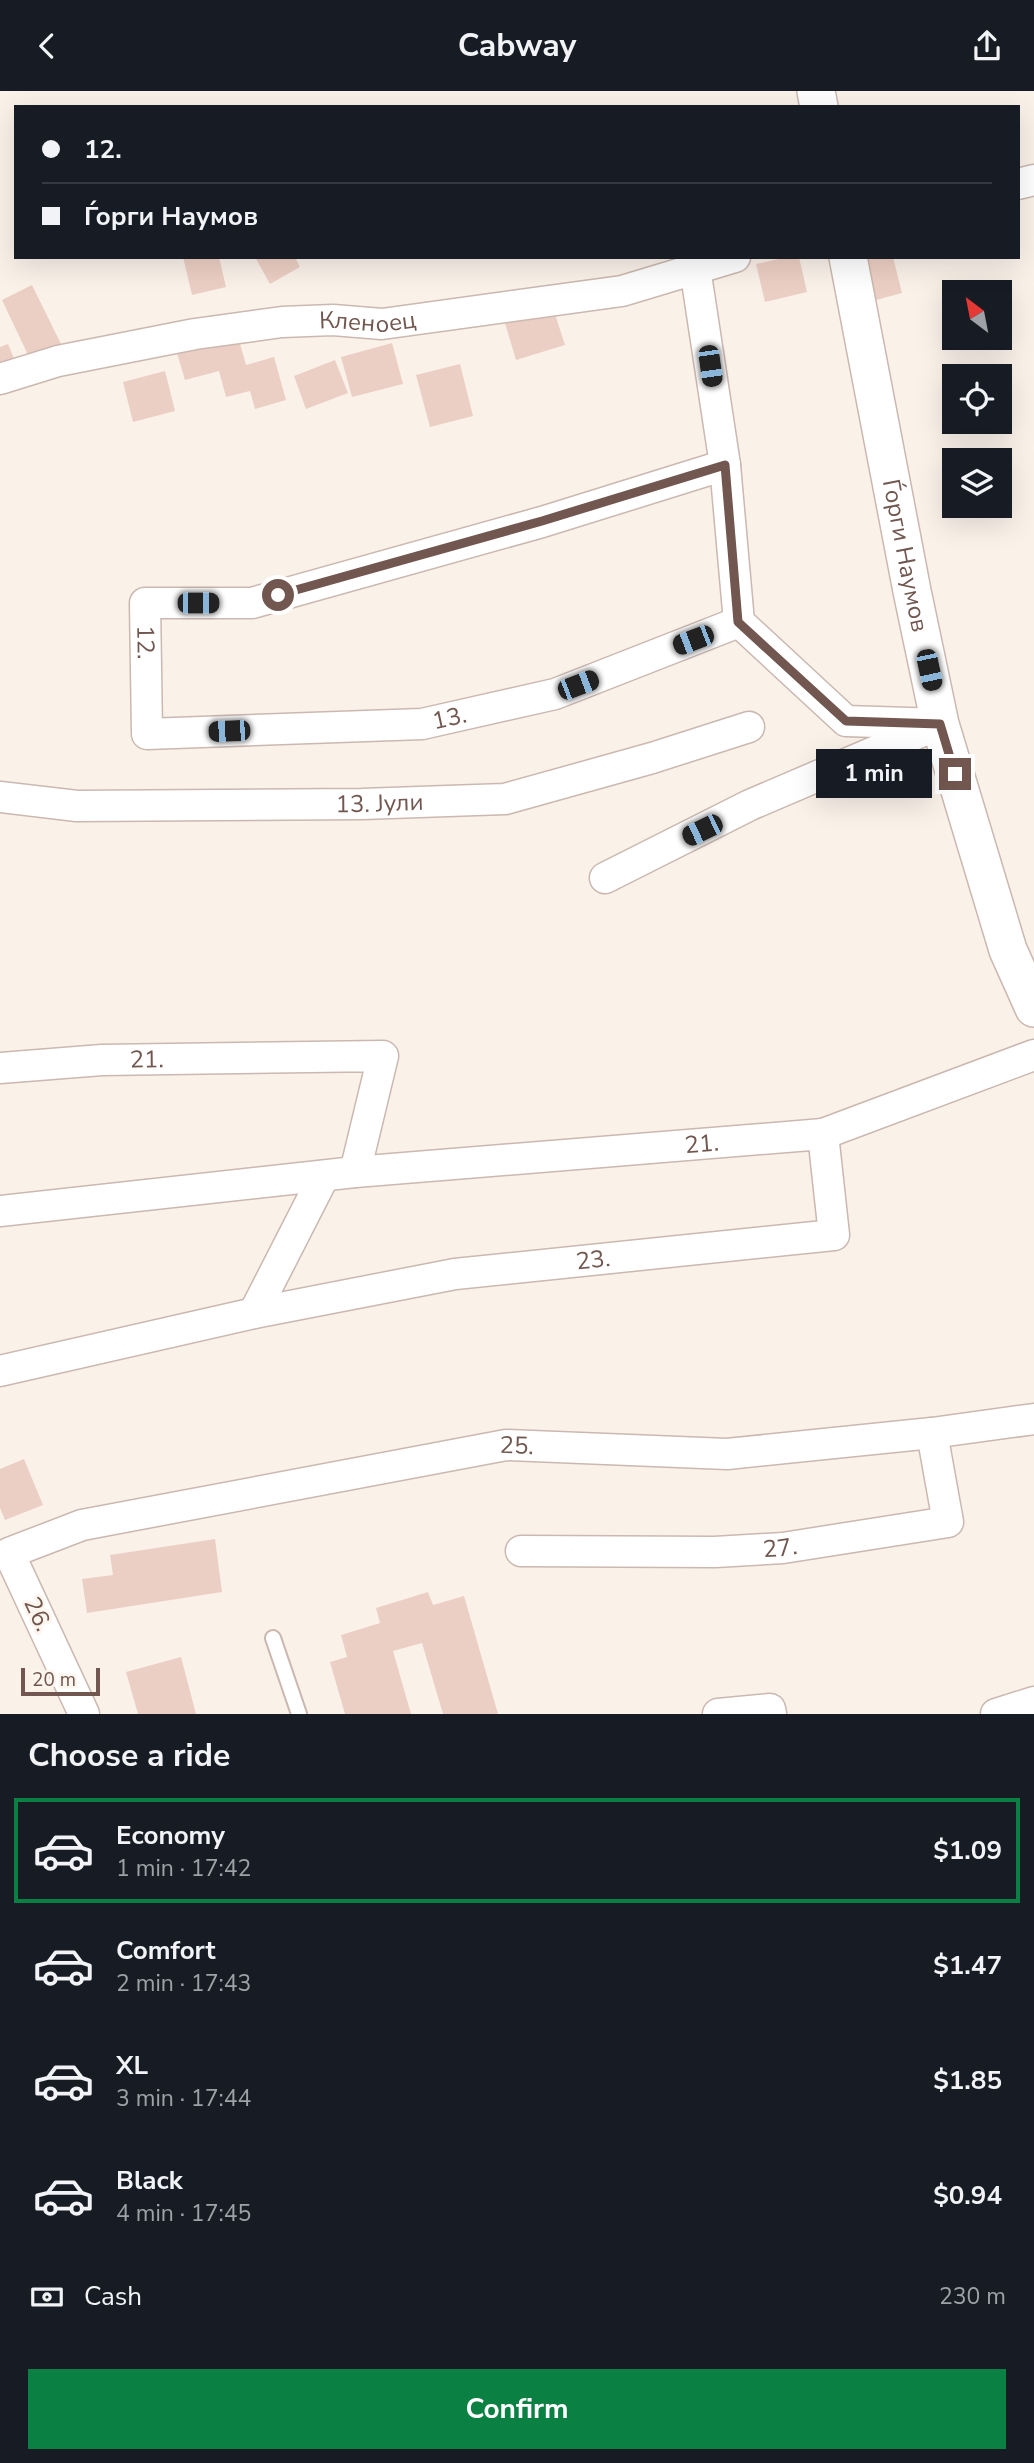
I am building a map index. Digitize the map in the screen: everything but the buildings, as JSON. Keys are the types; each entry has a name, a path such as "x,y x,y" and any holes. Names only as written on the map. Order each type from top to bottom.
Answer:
{"street":[{"name":"Кленоец","path":"0,379 58,361 195,334 282,322 333,320 382,324 622,291 728,259"},
{"name":"Ѓорги Наумов","path":"848,259 940,724 1007,950 1034,1008"},
{"path":"695,268 725,465 738,622 846,721 940,724"},
{"name":"12.","path":"147,734 145,603 252,603 542,521 725,465"},
{"name":"13.","path":"147,734 422,724 555,694 738,622"},
{"path":"605,878 750,805 940,724"},
{"name":"13. Јули","path":"0,797 77,806 362,804 505,799 652,758 749,727"},
{"name":"21.","path":"0,1211 355,1173 823,1134 1034,1055"},
{"name":"21.","path":"0,1069 102,1060 383,1056 355,1173"},
{"name":"23.","path":"0,1371 254,1313 455,1274 834,1235 823,1134"},
{"path":"254,1313 324,1176"},
{"name":"25.","path":"9,1553 82,1525 506,1445 727,1454 932,1433 1034,1419"},
{"name":"27.","path":"521,1551 716,1552 783,1548 948,1522 932,1433"},
{"name":"26.","path":"9,1553 84,1714"},
{"path":"996,1714 1034,1702"},
{"path":"718,1714 770,1709 771,1714"}],"lane":[{"path":"273,1637 299,1714"}],"route":[{"path":"278,595 542,521 725,465 738,622 846,721 940,724 955,774"}]}
